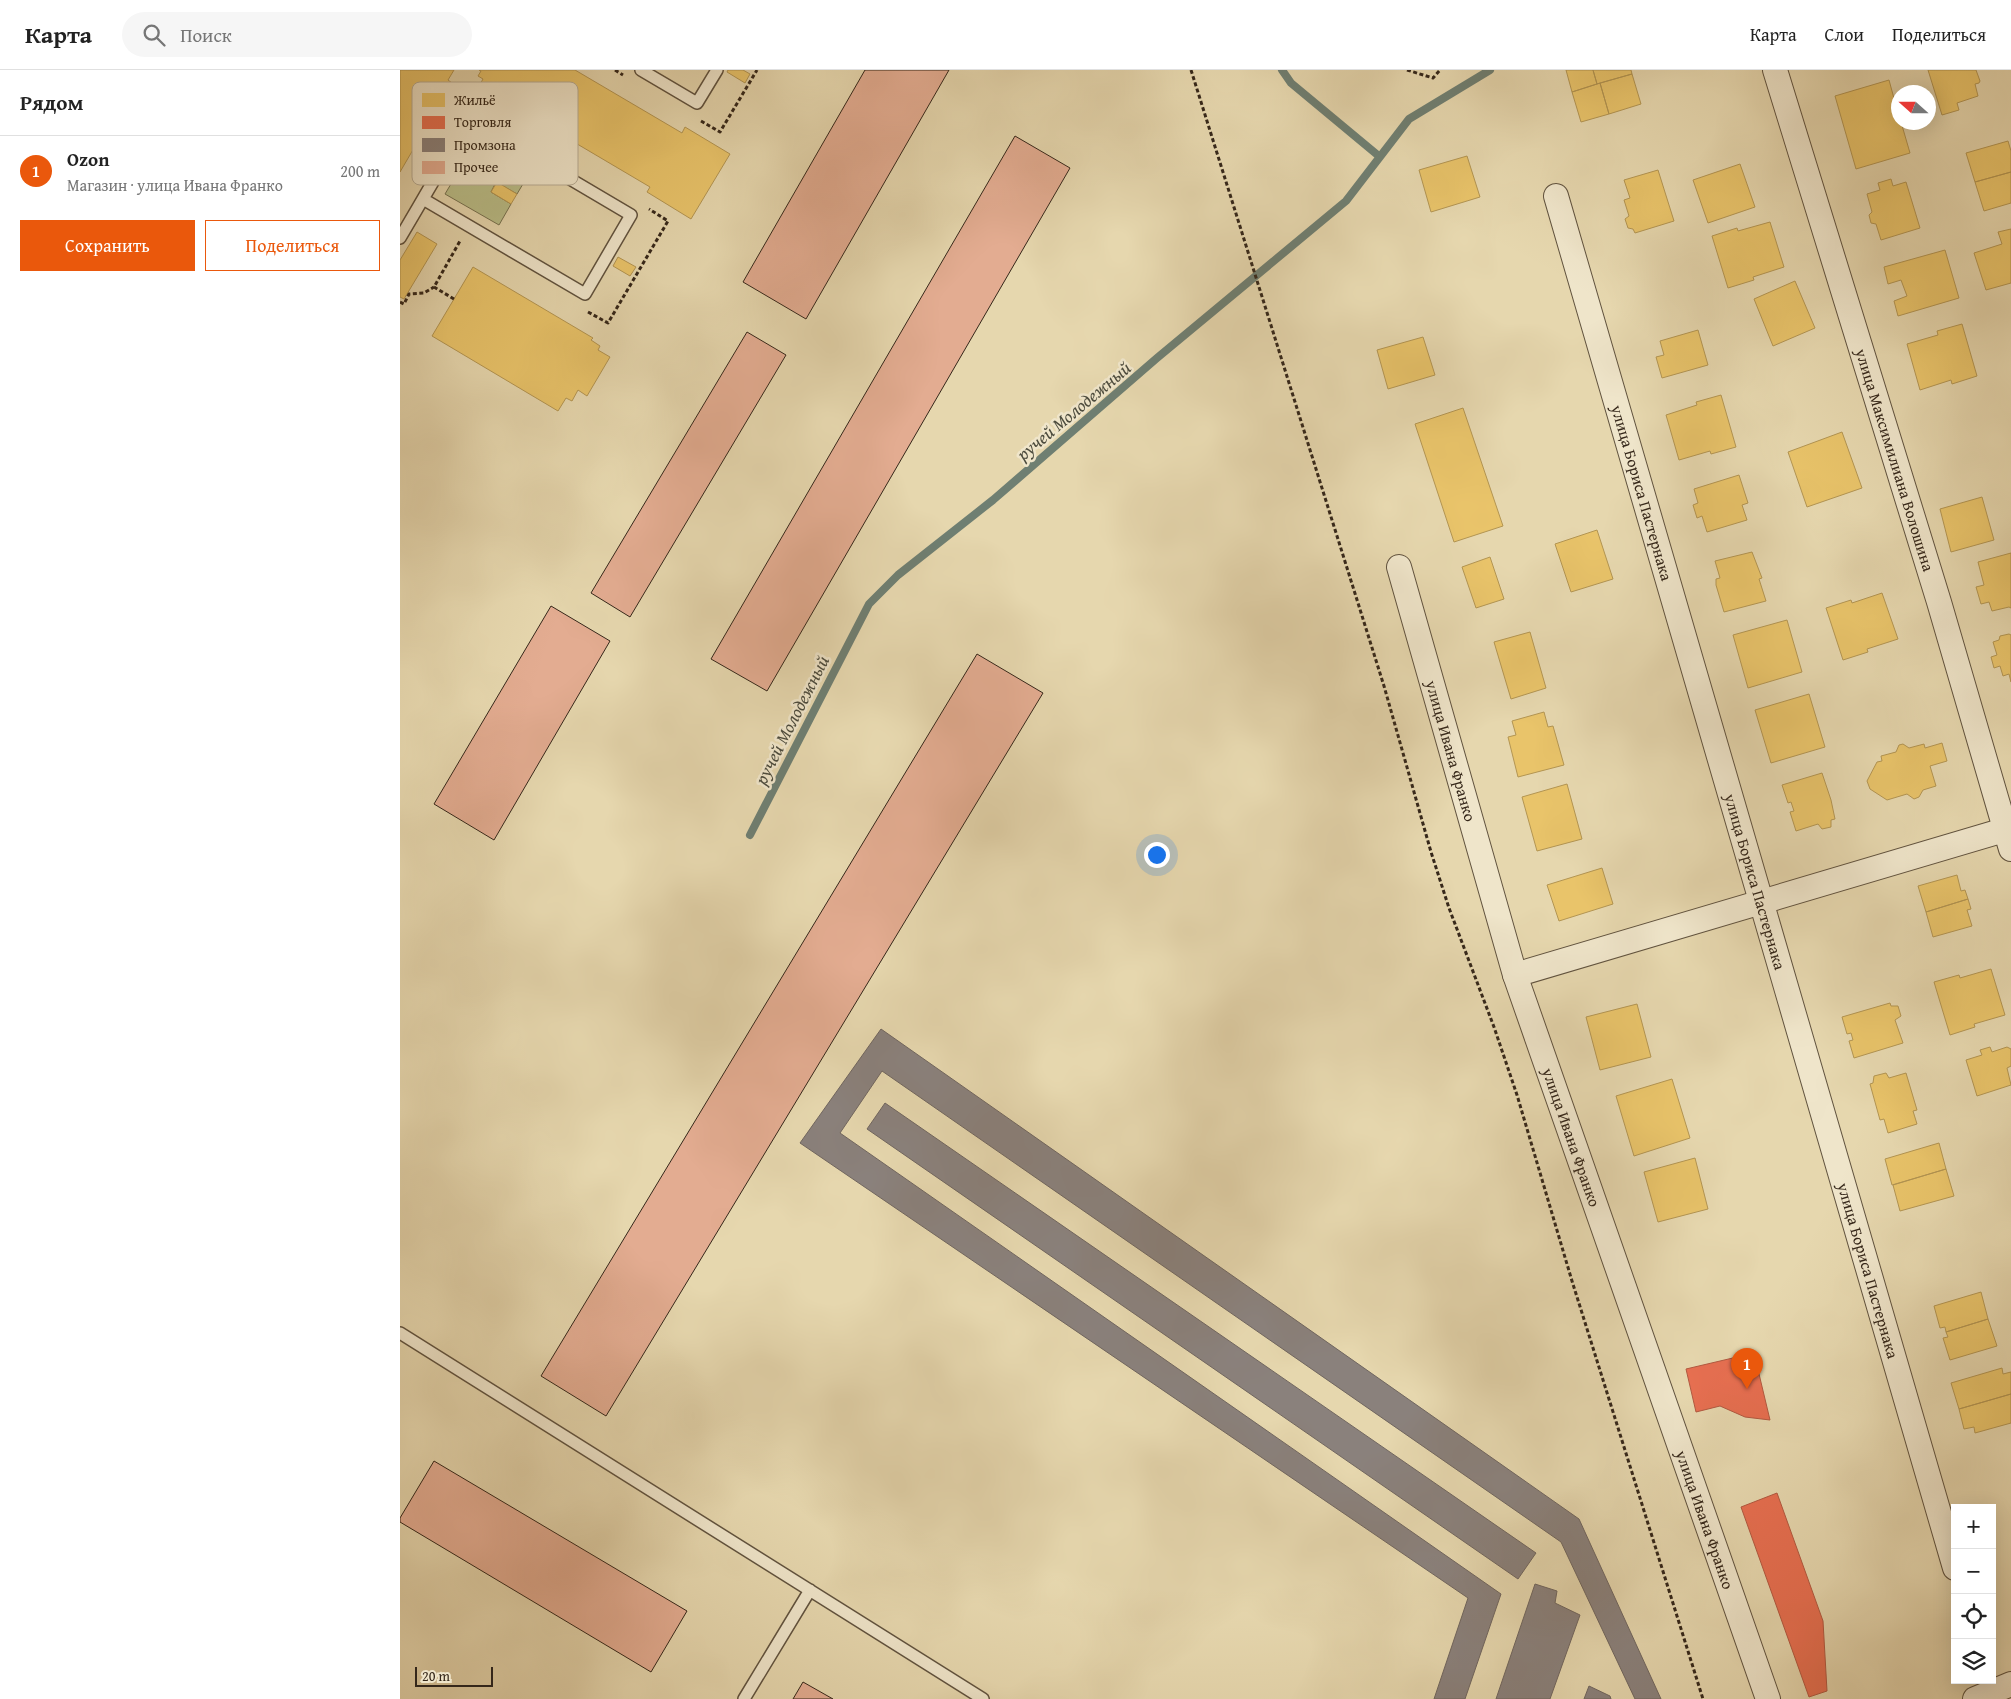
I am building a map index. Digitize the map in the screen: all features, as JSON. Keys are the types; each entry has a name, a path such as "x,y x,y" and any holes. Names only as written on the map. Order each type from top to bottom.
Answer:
{"street":[{"name":"улица Максимилиана Волошина","path":"1775,70 2009,836"},
{"name":"улица Бориса Пастернака","path":"1556,196 1951,1554"},
{"name":"улица Ивана Франко","path":"1400,567 1515,975 1768,1699"},
{"path":"1515,975 1761,902 2009,836"}],"lane":[{"path":"641,70 697,103 717,70"},
{"path":"423,199 585,294 631,215 578,184"},
{"path":"400,238 431,185"},
{"path":"400,1333 983,1699"},
{"path":"744,1699 810,1590"}],"path":[{"path":"1191,70 1384,686 1431,852 1449,908 1494,1027 1514,1087 1572,1281 1703,1699"},
{"path":"1407,70 1433,78 1440,70"},
{"path":"585,310 608,323 668,220 646,207"},
{"path":"400,302 404,304 409,294 424,293 434,287 470,226"},
{"path":"434,287 454,299"}],"green space":[{"path":"450,185 494,185 491,192 511,204 499,225 445,194"},
{"path":"501,185 522,185 517,194"}],"building: Жильё":[{"path":"400,70 454,70 448,80 451,82 412,82 412,151 400,172"},
{"path":"479,70 575,70 682,133 685,127 730,154 691,219 647,192 650,187 578,144 578,82 481,82 483,79 478,76 481,71"},
{"path":"728,70 743,70 750,74 745,83 727,72"},
{"path":"1566,70 1593,70 1597,84 1572,92"},
{"path":"1593,70 1631,70 1632,74 1597,84"},
{"path":"1928,70 1976,70 1980,81 1975,84 1978,96 1957,103 1959,110 1942,115 1936,96 1936,85 1933,85"},
{"path":"1632,74 1641,104 1609,114 1600,83"},
{"path":"1889,80 1891,87 1891,130 1903,130 1910,153 1856,169 1835,96"},
{"path":"1600,83 1609,114 1581,122 1572,92"},
{"path":"2008,141 2011,151 2011,172 1975,182 1966,153"},
{"path":"1467,156 1480,197 1431,212 1419,170"},
{"path":"1740,164 1755,207 1708,223 1693,180"},
{"path":"1658,170 1674,221 1635,233 1633,229 1628,228 1625,219 1629,216 1624,200 1630,198 1624,180"},
{"path":"2011,172 2011,203 1984,211 1975,182"},
{"path":"1891,179 1893,186 1906,182 1920,228 1881,240 1876,224 1871,223 1869,215 1872,212 1867,194 1880,190 1878,183"},
{"path":"495,185 502,185 517,194 511,204 491,192"},
{"path":"1770,222 1784,267 1753,277 1754,280 1728,288 1712,236 1737,228 1738,231"},
{"path":"2011,229 2011,283 1986,290 1974,253 2002,244 1998,232"},
{"path":"417,232 437,244 404,299 400,297 400,260"},
{"path":"1945,250 1959,298 1898,316 1894,301 1907,296 1901,280 1888,284 1884,267"},
{"path":"618,257 636,267 630,276 613,266"},
{"path":"473,267 593,338 591,340 600,346 598,350 610,357 587,396 578,390 572,401 566,398 558,411 432,336"},
{"path":"1795,281 1815,328 1773,346 1754,299"},
{"path":"1962,324 1977,376 1952,384 1951,380 1920,390 1907,344 1938,335 1937,331"},
{"path":"1698,330 1708,365 1662,378 1656,357 1664,355 1660,341"},
{"path":"1423,337 1435,375 1388,389 1377,350"},
{"path":"1721,395 1736,447 1711,454 1710,451 1679,460 1666,415 1697,405 1696,402"},
{"path":"1463,408 1503,526 1454,542 1415,424"},
{"path":"1842,432 1862,488 1807,507 1788,452"},
{"path":"1739,475 1748,503 1742,505 1747,520 1707,532 1702,516 1697,518 1693,505 1698,503 1694,489"},
{"path":"1982,497 1994,540 1951,552 1940,509"},
{"path":"1597,530 1613,579 1571,592 1555,544"},
{"path":"1752,552 1762,578 1759,579 1766,601 1724,612 1716,585 1716,579 1720,578 1715,561"},
{"path":"2011,553 2011,608 1992,611 1989,602 1981,604 1976,587 1984,585 1978,562"},
{"path":"1490,557 1504,599 1476,608 1462,567"},
{"path":"1882,593 1898,639 1867,649 1868,652 1843,660 1826,608 1851,600 1852,603"},
{"path":"1787,620 1802,672 1748,688 1733,635"},
{"path":"1530,632 1546,688 1511,699 1494,642"},
{"path":"2011,635 2011,682 2009,674 2003,676 2000,666 1994,668 1991,657 1997,655 1993,642 1999,640 2000,636"},
{"path":"1809,694 1825,747 1771,763 1755,710"},
{"path":"1544,712 1548,727 1553,726 1564,765 1518,777 1508,737 1516,735 1512,721"},
{"path":"1942,743 1947,761 1930,766 1936,786 1923,790 1919,797 1914,799 1907,794 1887,800 1870,789 1867,781 1877,762 1882,761 1881,756 1896,752 1899,745 1903,744 1909,748 1924,744 1925,748"},
{"path":"1822,773 1835,819 1831,820 1831,827 1822,829 1818,824 1796,831 1790,812 1794,811 1791,802 1788,803 1782,785"},
{"path":"1567,784 1582,839 1537,851 1522,797"},
{"path":"1602,868 1613,904 1559,921 1547,885"},
{"path":"1957,875 1961,891 1965,890 1968,899 1926,912 1918,886"},
{"path":"1968,899 1971,909 1967,910 1972,926 1933,937 1926,912"},
{"path":"1991,969 2005,1015 1974,1024 1975,1027 1950,1035 1934,982 1959,975 1960,978"},
{"path":"1890,1003 1891,1006 1898,1006 1901,1016 1895,1020 1903,1043 1854,1058 1849,1041 1853,1040 1851,1033 1847,1034 1842,1017"},
{"path":"1637,1004 1651,1057 1600,1070 1586,1017"},
{"path":"1990,1047 1992,1052 2007,1047 2011,1049 2011,1066 2007,1068 2011,1085 1977,1096 1966,1060 1982,1055 1980,1050"},
{"path":"1886,1073 1889,1078 1906,1073 1917,1110 1913,1111 1917,1124 1888,1133 1884,1119 1880,1120 1870,1084 1873,1083 1874,1076"},
{"path":"1672,1079 1690,1138 1634,1156 1616,1096"},
{"path":"1939,1143 1946,1169 1892,1185 1885,1159"},
{"path":"1695,1158 1708,1209 1658,1222 1644,1172"},
{"path":"1946,1169 1954,1196 1900,1211 1893,1185"},
{"path":"1981,1292 1988,1319 1946,1332 1945,1327 1940,1328 1934,1306"},
{"path":"1988,1319 1997,1346 1950,1360 1943,1338 1948,1337 1946,1332"},
{"path":"2002,1368 2003,1374 2011,1372 2011,1394 1959,1409 1951,1383"},
{"path":"2011,1394 2011,1423 1975,1433 1974,1427 1964,1429 1959,1409"}],"building: Торговля":[{"path":"1754,1353 1770,1420 1745,1417 1720,1406 1696,1412 1686,1369"},
{"path":"1777,1493 1823,1621 1827,1691 1809,1697 1741,1507"}],"building: Промзона":[{"path":"881,1029 1579,1519 1661,1699 1635,1699 1561,1542 882,1071 840,1133 1501,1594 1465,1699 1434,1699 1468,1598 800,1143"},
{"path":"885,1103 1536,1553 1518,1579 867,1129"},
{"path":"1535,1584 1557,1591 1555,1603 1580,1615 1550,1699 1496,1699"},
{"path":"1589,1686 1610,1696 1611,1699 1584,1699"}],"building: Прочее":[{"path":"865,70 949,70 806,319 743,282"},
{"path":"1015,136 1070,168 767,691 711,659"},
{"path":"747,332 786,355 630,617 591,593"},
{"path":"551,606 610,641 494,840 434,804"},
{"path":"977,654 1043,693 606,1416 541,1376"},
{"path":"434,1461 687,1611 651,1672 400,1522 400,1518"},
{"path":"803,1682 833,1699 793,1699"}],"waterway":[{"path":"1282,70 1291,83 1380,157"},
{"name":"ручей Молодежный","path":"750,835 869,604 898,575 993,500 1157,358 1346,201 1409,119 1490,70"}],"place":[{"name":"Ozon","path":"1747,1389"}]}
